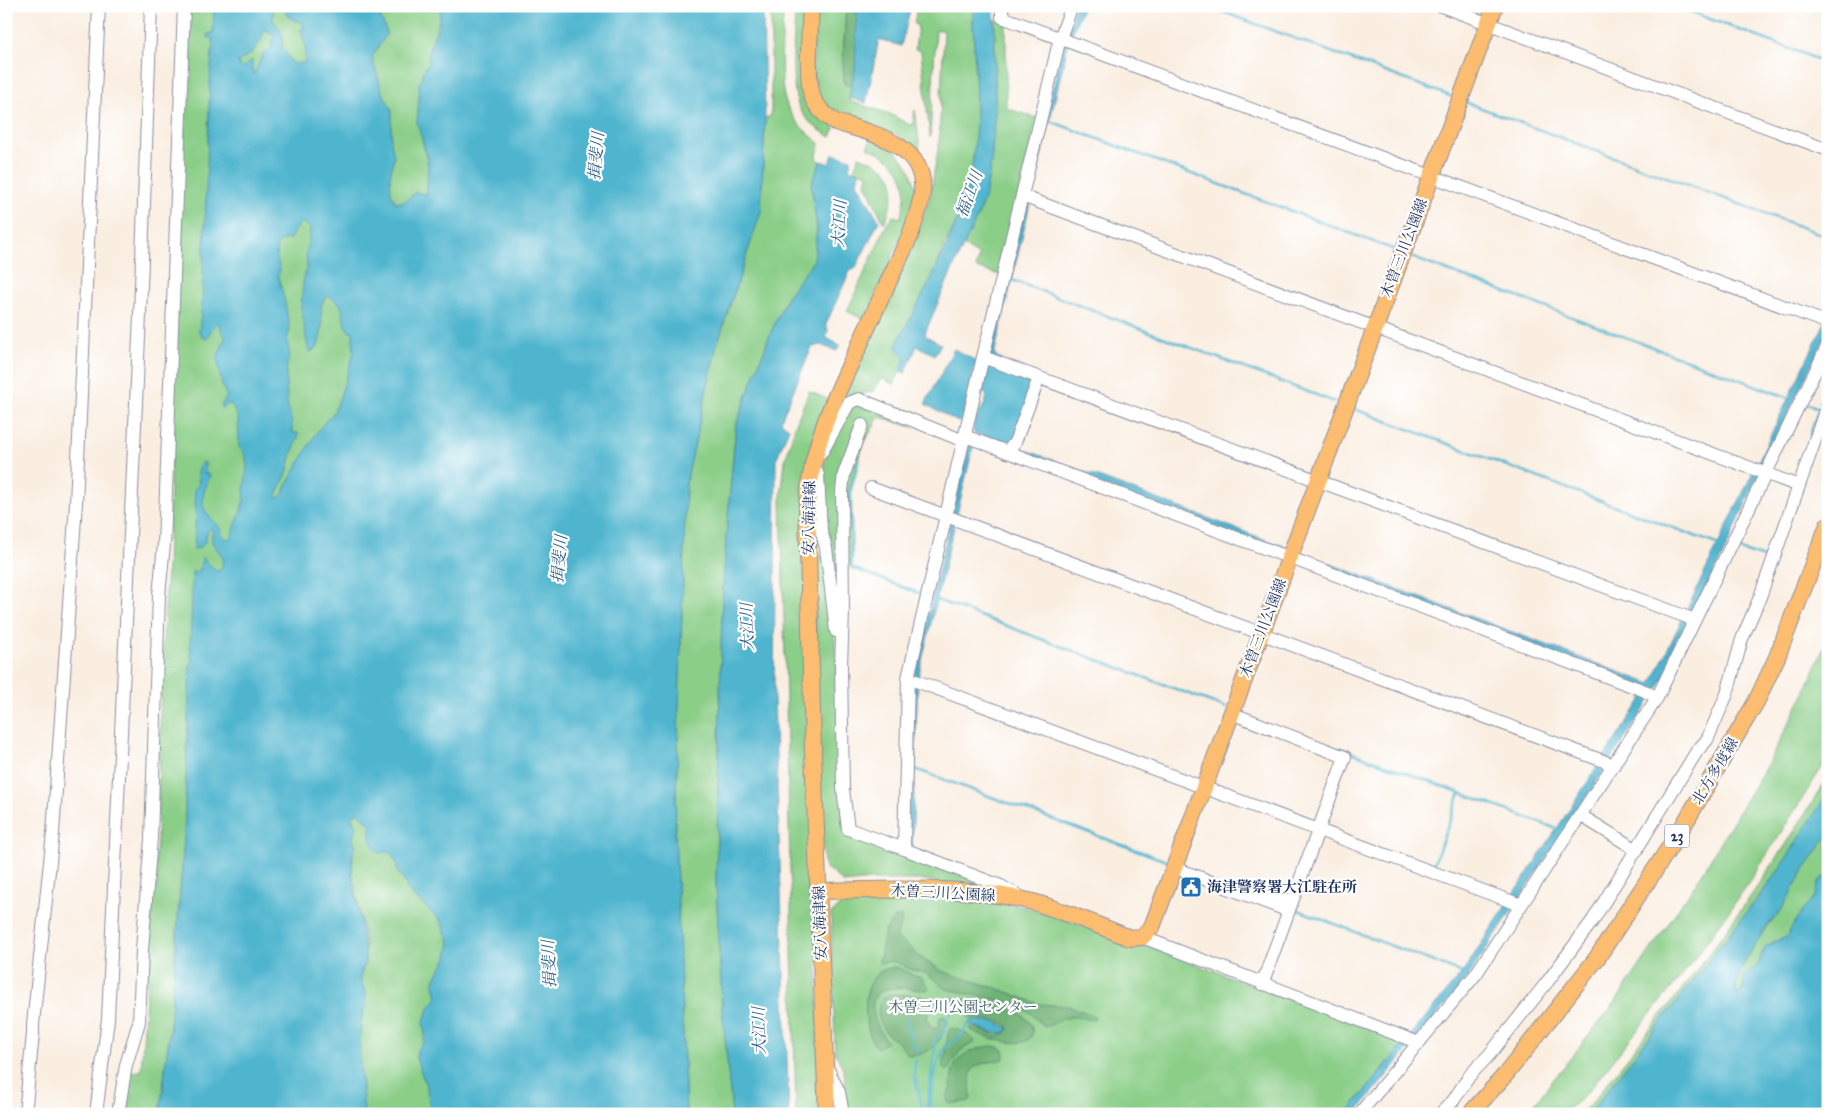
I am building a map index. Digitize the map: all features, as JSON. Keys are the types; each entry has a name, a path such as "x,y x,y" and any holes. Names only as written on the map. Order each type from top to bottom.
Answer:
{"main road":[{"name":"安八海津線","path":"811,6 810,80 813,97 829,118 835,122 888,138 899,145 910,155 919,172 922,192 909,238 834,397 812,461 807,505 813,752 820,891 827,1114"},
{"name":"木曽三川公園線","path":"820,891 945,890 997,895 1030,902 1130,938 1142,938 1152,927 1495,6"},
{"name":"北方多度線","path":"1470,1114 1506,1074 1597,958 1679,833 1756,702 1777,657 1828,525"}],"street":[{"path":"25,1114 33,1034 32,1024 53,833 76,503 99,6"},
{"path":"96,1114 108,1019 140,315 151,6"},
{"path":"118,1114 126,1065 139,1022 142,950 151,838 159,595 164,545 184,6"},
{"path":"1002,6 1002,17 1826,322"},
{"path":"904,849 913,680 950,518 964,439 989,359 1072,6"},
{"path":"1441,6 1828,150"},
{"path":"1026,198 1799,486"},
{"path":"1359,1114 1413,1041 1476,974 1580,815 1609,762 1652,695 1760,472 1828,346"},
{"path":"989,359 1690,619"},
{"path":"1010,448 1039,378"},
{"path":"841,665 826,548 821,530 818,475 812,461 823,450 849,403 859,399 964,439 1010,448 1291,553 1652,695"},
{"path":"1440,1114 1548,982 1593,920 1711,732 1726,694 1742,639 1760,597 1828,403"},
{"path":"862,425 847,464 842,490 843,612 841,665 844,789 848,829 1002,886 1030,902"},
{"path":"871,488 1609,762"},
{"path":"913,680 1520,904"},
{"path":"1231,713 1345,756 1262,984"},
{"path":"1580,815 1637,850"},
{"path":"1177,864 1290,906"},
{"path":"1142,938 1413,1041"},
{"path":"825,1062 839,1092 844,1114"}],"green space":[{"path":"188,6 215,6 213,33 208,34 213,37 210,122 226,318 252,487 229,551 194,662 190,665 184,840 170,1027 160,1114 123,1114 130,1072 141,1071 157,839 161,683"},
{"path":"263,6 311,6 313,58 228,118 233,69"},
{"path":"373,6 444,6 423,143 428,166 427,195 416,192 404,202 389,202 362,50"},
{"path":"771,6 783,6 782,83 786,103 800,125 820,143 816,159 821,161 811,184 817,228 814,260 787,297 771,332 736,425 722,607 716,884 722,1006 732,1114 686,1114 675,832 686,483 716,348 761,211 765,118 771,116"},
{"path":"795,6 806,6 804,75 835,128 831,137 806,118 796,99 793,73"},
{"path":"814,6 846,6 843,61 844,84 851,86 849,101 890,114 910,125 913,125 915,110 919,150 913,148 897,135 836,115 822,102 813,76"},
{"path":"846,6 857,6 858,14 855,70 851,86 844,84 843,61"},
{"path":"917,6 973,6 976,114 970,179 962,206 941,255 913,337 894,384 881,378 873,391 856,396 850,394 822,446 915,240 930,196 939,143 944,30 936,30 930,138 921,51 915,49 918,26 914,24"},
{"path":"995,20 1006,22 1006,108 1037,118 1000,275 976,268 979,255 963,245 979,213 985,195 991,164 995,111"},
{"path":"871,139 894,149 909,167 916,187 914,209 864,320 847,311 886,226 893,216 900,218 905,194 904,184 896,166 879,153 867,147"},
{"path":"859,156 882,167 893,180 893,198 885,222 883,222 866,184 868,174 854,170"},
{"path":"307,210 368,348 274,529 262,229"},
{"path":"809,391 827,399 813,441 819,1114 796,1114 781,497 785,461 795,426"},
{"path":"858,404 916,428 879,417 863,445 849,490 851,564 845,571 842,472 839,624 829,533 824,531 822,473 826,455 848,408"},
{"path":"815,480 819,556 825,556 834,626 845,831 1000,889 923,880 871,880 844,883 824,866 817,761"},
{"path":"1828,638 1828,758 1754,875 1682,975 1585,1095 1565,1110 1544,1114 1526,1114 1614,1004 1696,883 1768,763 1802,698"},
{"path":"1828,777 1828,793 1779,870 1589,1114 1579,1114 1591,1104 1693,975 1785,846"},
{"path":"358,812 371,825 369,833 387,851 390,851 408,891 440,920 450,943 447,958 435,978 437,998 426,1016 424,1024 425,1035 422,1047 416,1058 427,1088 430,1107 424,1114 347,1114 360,978 365,962 365,941 352,871 354,841 352,838 355,832 352,816"},
{"path":"1828,836 1828,877 1820,880 1815,897 1803,910 1786,937 1771,943 1762,952 1758,965 1748,972 1743,989 1737,994 1736,983 1744,963 1766,927 1780,912 1804,870"},
{"name":"木曽三川公園センター","path":"917,894 997,902 1024,907 1057,917 1120,939 1153,948 1405,1042 1346,1114 847,1114 844,1071 835,1052 831,914 848,897"},
{"path":"901,916 897,938 912,949 916,955 944,972 1039,1004 1068,1006 1095,1016 1095,1019 1072,1017 1045,1027 1029,1012 1014,1005 946,989 928,974 909,969 896,962 888,961 883,964 879,962 885,931 894,918"},
{"path":"893,967 921,977 929,988 927,990 891,988 879,992 873,1005 874,1013 879,1029 887,1042 878,1048 872,1041 867,1023 867,992 870,983 876,976 883,970"},
{"path":"893,994 921,996 929,1009 929,1024 933,1029 938,1026 940,1017 945,1017 948,1022 942,1036 929,1050 909,1056 881,1025 878,1012 879,1006 886,996"},
{"path":"947,998 999,1005 1018,1012 1030,1023 1032,1034 1028,1040 1014,1043 1004,1042 972,1031 970,1028 974,1027 997,1036 1007,1032 1009,1029 1006,1024 996,1021 969,1017 962,1006 949,1003"},
{"path":"951,1028 964,1033 975,1042 960,1051 947,1071 942,1067 946,1053 945,1046"},
{"path":"991,1046 1004,1050 1004,1059 984,1063 974,1068 970,1079 971,1099 950,1104 947,1096 957,1062 961,1057 972,1051"}],"water":[{"name":"揖斐川","path":"214,6 274,6 273,20 280,29 282,47 292,62 297,64 305,62 305,46 301,30 304,26 302,22 290,17 282,6 378,6 386,35 373,55 373,61 382,91 392,111 391,142 394,157 390,177 391,193 396,203 404,202 416,192 427,195 428,160 417,122 419,83 423,77 423,71 429,63 428,54 439,22 441,6 763,6 765,118 761,211 716,348 686,483 675,832 686,1114 424,1114 430,1107 427,1088 416,1058 417,1050 424,1042 425,1032 423,1024 430,1006 437,998 435,978 447,958 450,943 440,920 408,891 390,851 381,853 375,850 370,839 371,825 358,812 352,816 352,820 357,827 352,838 356,845 352,855 352,871 365,952 365,962 360,978 368,1003 363,1011 360,1039 364,1114 160,1114 170,1027 184,840 190,665 192,661 190,648 192,572 199,572 202,557 215,570 219,571 222,567 223,557 212,543 212,529 209,529 203,545 194,549 196,509 194,489 199,485 198,473 201,463 205,463 205,474 210,476 203,497 204,507 223,537 229,539 231,538 244,499 247,466 243,451 239,447 238,418 231,404 221,408 227,397 222,385 217,359 225,338 218,322 207,339 202,337 199,332 202,304 213,38 208,38 207,35 213,33","holes":["264,28 275,37 271,41 272,47 263,54 253,74 252,60 242,68 238,62 256,48 262,39","300,223 304,223 309,227 310,231 301,306 308,349 310,352 318,346 322,327 322,305 329,296 341,305 345,324 349,332 353,331 354,352 338,403 332,415 317,432 282,495 278,498 276,497 287,473 298,433 292,432 288,408 286,377 290,356 287,340 290,329 278,276 280,270 276,250 280,242 290,239"]},
{"path":"857,6 911,6 901,46 879,39 866,103 849,98 855,70"},
{"name":"福江川","path":"973,6 994,6 995,111 991,164 985,195 979,213 925,333 926,336 941,344 935,355 917,346 905,373 900,371 905,360 896,346 944,252 963,202 970,177 976,115"},
{"path":"1076,6 1083,6 1068,44 994,355 1032,383 1018,447 1651,684 1828,316 1828,331 1758,475 1730,540 1660,685 1468,977 1355,1114 1346,1114 1462,973 1648,690 1016,453 1007,445 974,433 974,422 985,405 987,395 982,392 989,366 990,352 1065,35"},
{"name":"大江川","path":"833,154 851,159 849,169 859,172 857,183 879,221 855,269 850,271 826,324 828,330 826,336 828,339 840,345 837,351 820,345 812,347 781,420 789,428 776,460 774,698 789,1114 732,1114 722,1006 716,884 722,607 736,425 771,332 787,297 814,260 817,228 811,184 821,161 830,164"},
{"path":"954,349 976,361 962,421 958,422 925,404"},
{"path":"969,442 974,443 918,677 912,848 907,845 912,684"},
{"path":"1828,793 1828,836 1804,870 1780,912 1766,927 1744,963 1735,990 1737,994 1740,993 1743,989 1744,977 1758,965 1766,946 1786,937 1803,910 1815,897 1820,880 1828,877 1828,1114 1589,1114 1755,903 1779,870"},
{"path":"972,1020 994,1022 1008,1028 1006,1032 990,1032 968,1024"}],"waterway":[{"path":"1207,6 1450,96"},
{"path":"1675,6 1828,63"},
{"path":"1465,102 1828,237"},
{"path":"1050,121 1398,251"},
{"path":"1408,256 1789,398"},
{"path":"1012,280 1340,404"},
{"path":"1824,400 1828,389"},
{"path":"1805,403 1820,407"},
{"path":"1352,408 1719,545"},
{"path":"1810,435 1819,408"},
{"path":"859,460 851,490 852,568 924,595"},
{"path":"1735,548 1769,560"},
{"path":"934,599 1227,708"},
{"path":"1340,748 1557,829"},
{"path":"915,769 1169,862"},
{"path":"1433,866 1460,793"},
{"path":"1293,908 1462,973"},
{"path":"950,1008 951,1016"},
{"path":"907,1018 910,1037"},
{"path":"926,1114 935,1048 934,1043 943,1034 948,1019"},
{"path":"931,1114 933,1080 940,1056 947,1046 960,1037 968,1024"},
{"path":"911,1041 917,1049 917,1054"},
{"path":"916,1060 914,1074 924,1114"}],"place":[{"name":"海津警察署大江駐在所","path":"1191,887"}]}
